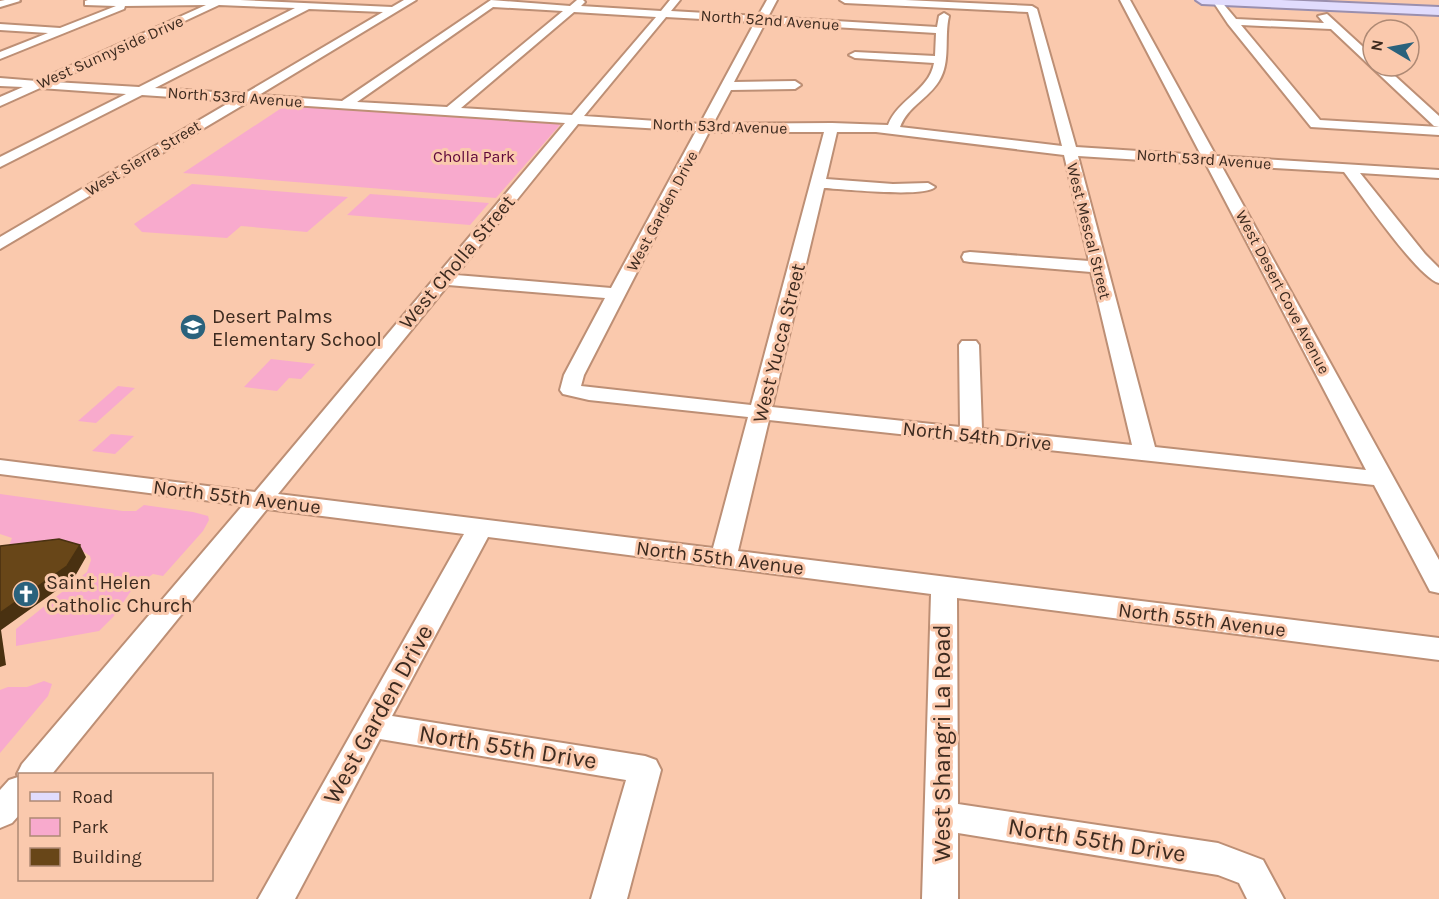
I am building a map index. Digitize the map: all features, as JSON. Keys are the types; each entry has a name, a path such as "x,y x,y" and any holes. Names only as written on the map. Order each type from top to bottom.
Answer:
{"main road":[{"path":"1202,0 1307,2 1437,10"}],"street":[{"path":"0,4 15,1 10,0"},
{"name":"West Sierra Street","path":"0,244 411,0"},
{"name":"West Cholla Street","path":"34,773 675,0"},
{"name":"West Garden Drive","path":"570,390 574,375 772,0"},
{"path":"846,0 948,2 940,30 938,72 933,80 902,108 893,129"},
{"name":"West Desert Cove Avenue","path":"1125,0 1439,584"},
{"path":"1216,1 1316,124 1439,131"},
{"path":"0,56 135,2"},
{"path":"88,3 221,2 394,10"},
{"name":"West Sunnyside Drive","path":"0,102 221,2"},
{"path":"345,105 494,2"},
{"name":"North 52nd Avenue","path":"494,2 578,4 761,21 940,30"},
{"name":"West Mescal Street","path":"948,2 1032,9 1145,454"},
{"path":"450,111 578,4"},
{"path":"0,163 307,6"},
{"path":"1322,15 1361,51"},
{"path":"1232,22 1334,26"},
{"path":"0,27 64,30"},
{"path":"855,55 939,60"},
{"path":"1390,78 1439,123"},
{"name":"North 53rd Avenue","path":"0,82 706,128 893,129 1069,151 1439,174"},
{"path":"726,86 795,85"},
{"name":"West Yucca Street","path":"723,559 832,127"},
{"path":"1349,169 1419,258 1439,278"},
{"path":"819,183 893,188 928,187"},
{"path":"970,257 1098,267"},
{"path":"442,279 617,294"},
{"path":"969,345 971,435"},
{"name":"North 54th Drive","path":"570,390 761,413 1384,479"},
{"name":"North 55th Avenue","path":"0,467 1439,649"},
{"name":"West Garden Drive","path":"276,899 480,528"},
{"name":"West Shangri La Road","path":"940,899 944,586"},
{"name":"North 55th Drive","path":"371,725 645,770 609,899"},
{"path":"0,813 18,792"},
{"name":"North 55th Drive","path":"941,816 1218,859 1259,885"}],"green space":[{"name":"Cholla Park","path":"286,105 554,122 560,125 496,198 183,173"},
{"path":"192,184 348,197 307,232 241,226 227,238 142,232 134,224"},
{"path":"370,194 489,203 470,225 347,215"},
{"path":"271,359 315,364 301,379 289,378 277,391 244,387"},
{"path":"118,386 135,388 96,423 78,421"},
{"path":"111,434 134,436 115,454 92,451"},
{"path":"0,494 123,511 136,511 144,505 193,512 208,516 209,520 203,531 163,576 153,574 133,588 114,616 99,631 16,646 16,629 87,572 91,560 90,556 81,550 8,548 12,538 0,534"},
{"path":"44,681 52,684 48,696 0,753 0,690 8,687 27,687"}],"building":[{"name":"Saint Helen Catholic Church","path":"59,539 80,545 67,566 0,613 0,546"}],"place":[{"name":"Desert Palms Elementary School","path":"193,327"},
{"name":"Saint Helen Catholic Church","path":"26,594"}]}
